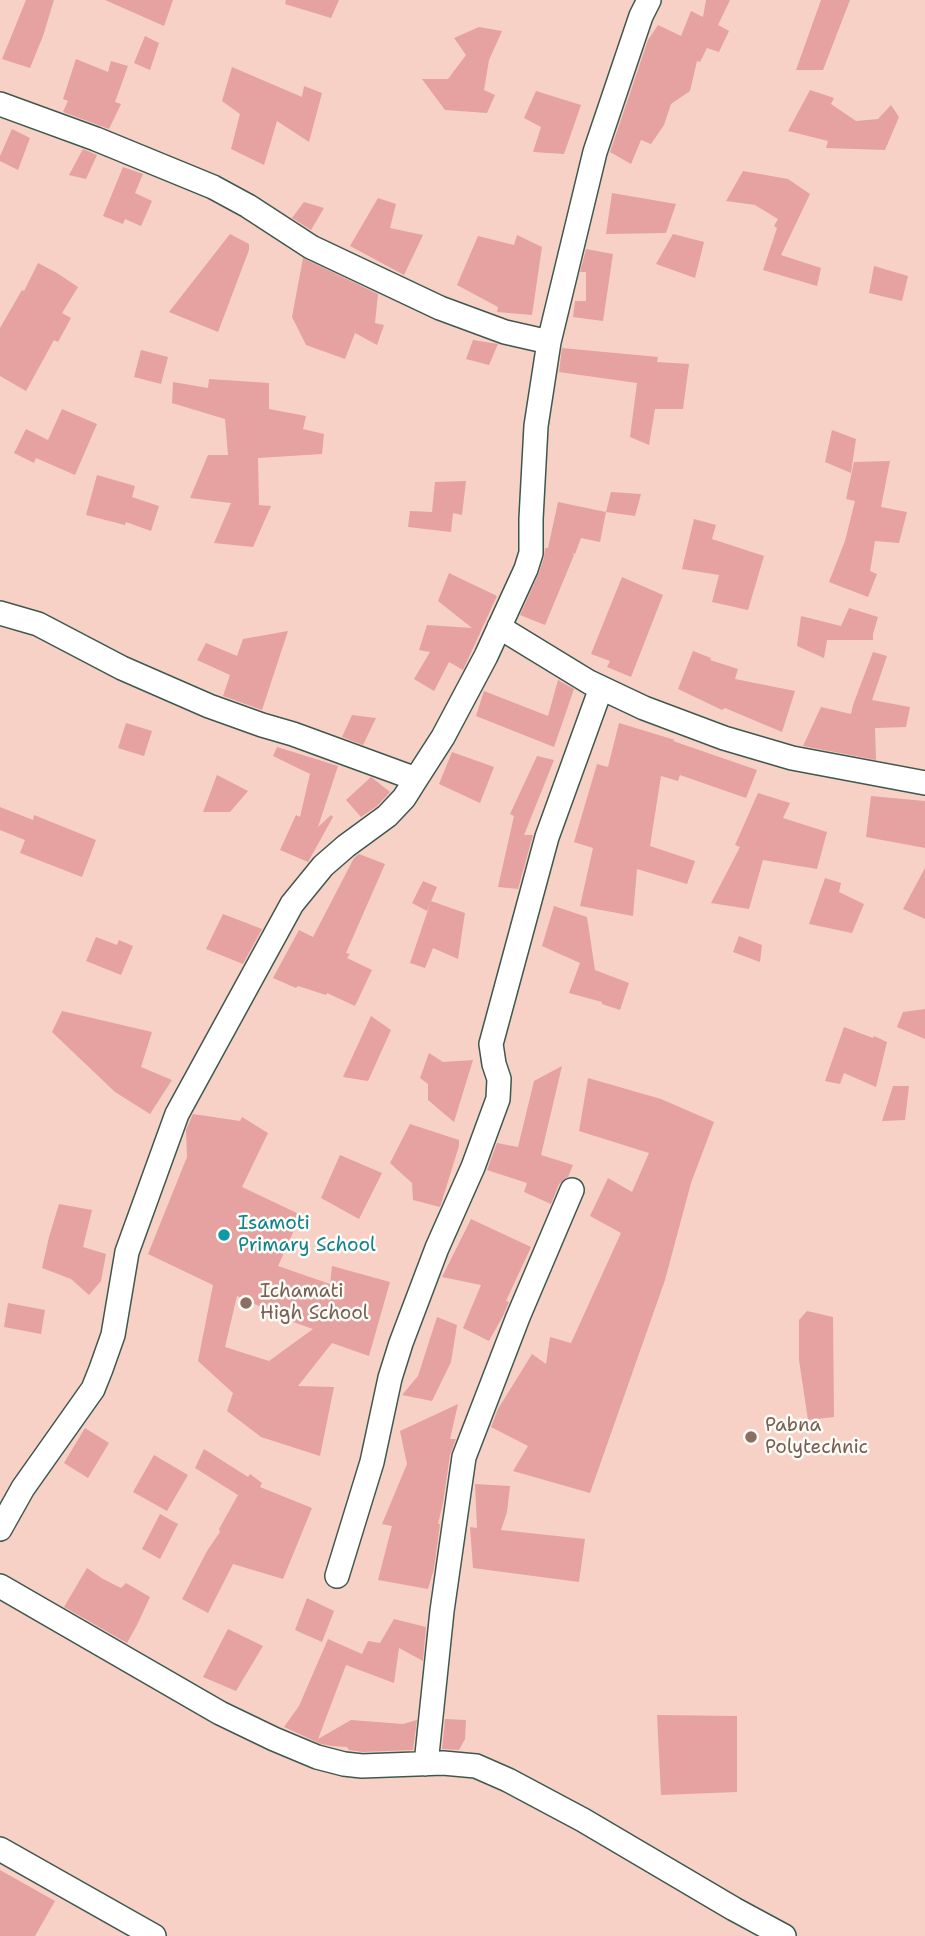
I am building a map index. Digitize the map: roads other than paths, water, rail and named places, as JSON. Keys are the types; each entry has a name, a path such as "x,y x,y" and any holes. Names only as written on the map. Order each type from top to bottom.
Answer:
{"street":[{"path":"0,1529 23,1488 93,1389 113,1335 127,1252 177,1114 292,904 331,859 387,816 404,798 443,737 526,569 531,553 536,426 548,342 595,152 641,16 649,0"},
{"path":"0,104 96,139 213,187 311,247 440,308 505,332 548,342"},
{"path":"0,613 38,624 122,668 209,706 416,779"},
{"path":"499,628 601,688 644,708 724,738 792,758 925,783"},
{"path":"337,1576 372,1462 390,1378 401,1343 498,1099 499,1079 491,1044 547,837 601,688"},
{"path":"426,1764 442,1611 464,1457 518,1317 572,1190"},
{"path":"0,1586 220,1713 317,1757 362,1766 476,1766 508,1780 784,1936"},
{"path":"0,1849 154,1936"}],"place":[{"name":"Isamoti Primary School","path":"224,1235"},
{"name":"Ichamati High School","path":"246,1303"},
{"name":"Pabna Polytechnic","path":"751,1437"}]}
